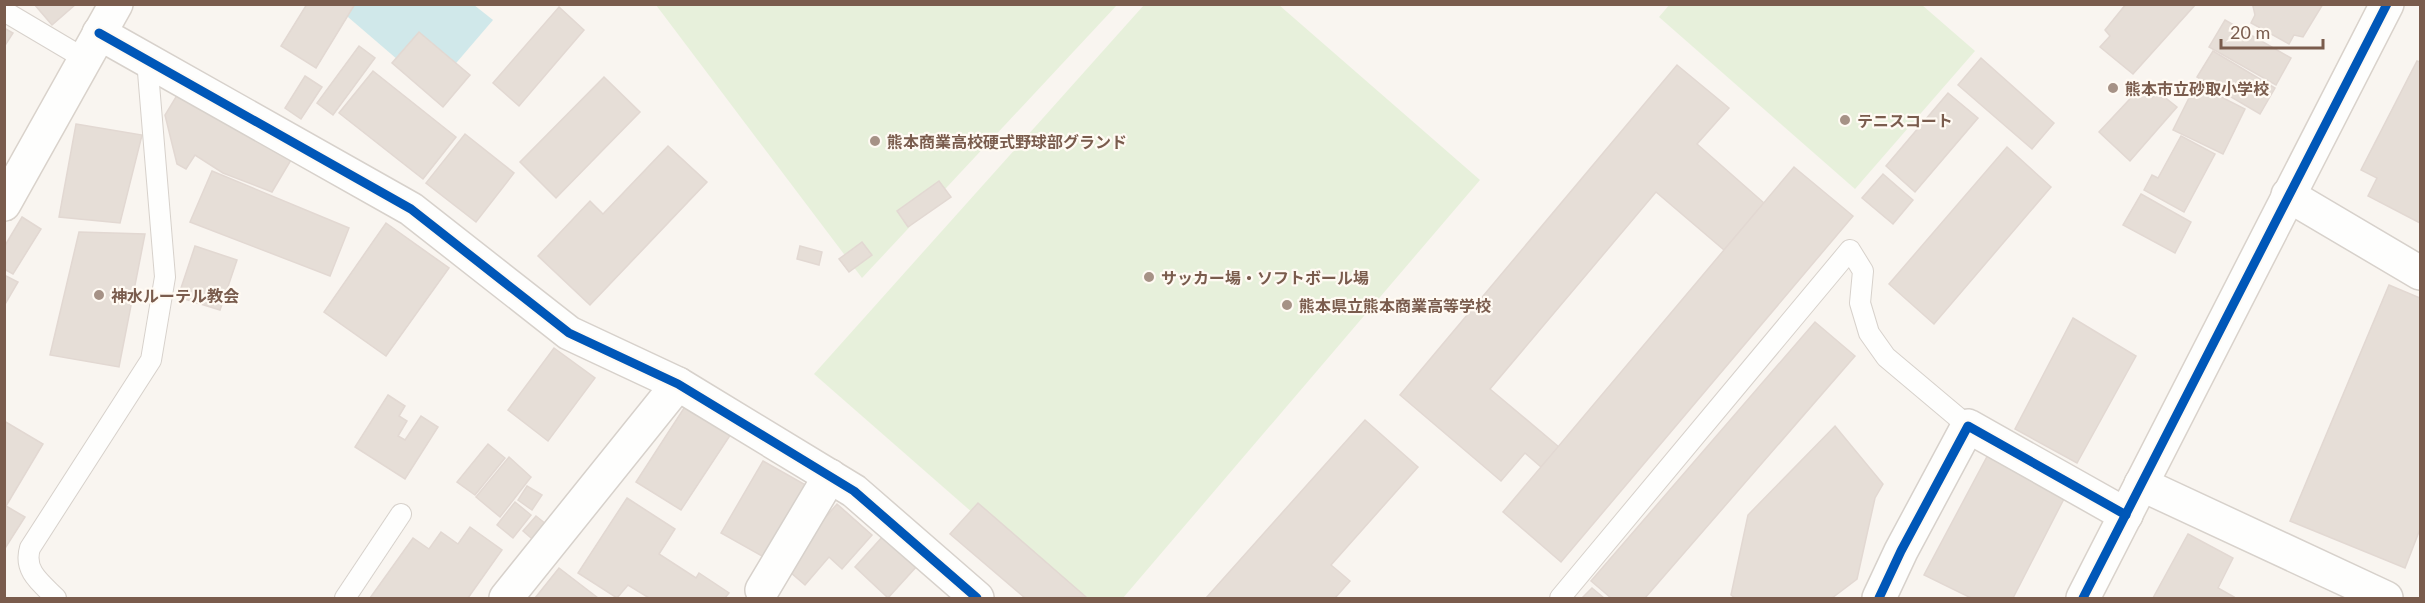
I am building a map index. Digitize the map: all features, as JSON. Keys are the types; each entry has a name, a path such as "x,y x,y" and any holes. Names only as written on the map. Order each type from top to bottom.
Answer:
{"street":[{"path":"4,204 116,4"},
{"path":"2083,598 2387,4"},
{"path":"92,46 147,60 411,209 569,333 678,384 854,491 958,592"},
{"path":"2288,195 2421,273"},
{"path":"506,598 678,384"},
{"path":"1879,598 1901,551 1968,426 2126,515"},
{"path":"762,590 830,476"},
{"path":"2140,484 2386,598"}],"lane":[{"path":"4,11 92,46"},
{"path":"56,598 32,574 27,558 30,548 151,360 162,298 165,277 147,60"},
{"path":"1560,598 1850,250 1863,270 1860,303 1869,333 1886,357 1968,426"},
{"path":"345,598 401,514"}],"green space":[{"name":"テニスコート","path":"1670,4 1922,5 1975,51 1855,189 1659,17"},
{"name":"熊本商業高校硬式野球部グランド","path":"656,5 1117,5 862,278"},
{"name":"サッカー場・ソフトボール場","path":"1144,5 1279,5 1480,180 1123,598 1070,598 814,374"}],"water":[{"path":"334,5 474,5 493,20 433,90"}],"building":[{"path":"34,4 76,4 52,25"},
{"path":"307,4 355,4 316,68 281,46"},
{"path":"2126,4 2196,4 2133,74 2100,47 2110,36 2105,30"},
{"path":"2251,4 2323,4 2303,37 2294,35 2289,44 2251,23 2255,15"},
{"path":"559,7 584,30 519,106 493,83"},
{"path":"2225,20 2291,58 2276,85 2209,47"},
{"path":"4,28 13,33 4,47"},
{"path":"419,32 470,75 443,107 392,63"},
{"path":"359,46 375,58 333,115 317,103"},
{"path":"2213,51 2275,88 2260,114 2197,77"},
{"path":"1981,58 2054,123 2032,149 1958,85"},
{"path":"2417,61 2420,62 2420,223 2368,196 2377,178 2361,170"},
{"path":"1677,65 1729,108 1697,144 1764,203 1724,250 1656,192 1490,389 1559,447 1541,467 1525,453 1501,481 1400,395"},
{"path":"373,71 456,137 423,179 339,113"},
{"path":"305,76 322,87 301,119 285,108"},
{"path":"604,77 640,112 556,198 520,162"},
{"path":"2196,84 2245,109 2223,154 2173,130"},
{"path":"2141,87 2152,98 2158,92 2177,107 2130,161 2099,132"},
{"path":"179,92 291,160 272,192 223,173 195,155 186,169 177,164 165,115"},
{"path":"1948,93 1978,118 1915,192 1886,166"},
{"path":"76,124 142,135 120,223 59,217"},
{"path":"465,134 514,173 476,222 426,183"},
{"path":"2181,136 2215,154 2184,212 2144,190 2152,175 2158,178"},
{"path":"668,146 707,182 590,305 538,256 590,201 603,214"},
{"path":"2007,147 2051,187 1934,324 1889,284"},
{"path":"1794,167 1853,216 1561,562 1503,512"},
{"path":"212,171 349,228 330,276 190,222"},
{"path":"1883,174 1913,200 1893,224 1862,198"},
{"path":"939,181 951,197 908,227 897,211"},
{"path":"2141,194 2191,222 2175,253 2123,225"},
{"path":"22,217 41,229 13,274 4,269 4,247"},
{"path":"386,223 449,268 386,356 324,312"},
{"name":"神水ルーテル教会","path":"79,232 145,234 119,367 50,355"},
{"path":"862,242 872,255 849,272 839,259"},
{"path":"195,246 237,260 220,310 178,297"},
{"path":"800,246 822,252 819,265 797,259"},
{"path":"4,275 18,282 4,306"},
{"path":"2389,285 2420,298 2420,529 2405,568 2290,521"},
{"path":"2073,318 2136,356 2077,463 2015,429"},
{"path":"1815,322 1855,356 1645,598 1611,598 1591,581"},
{"path":"554,348 595,378 548,441 508,410"},
{"path":"388,395 405,406 399,416 407,421 398,436 405,440 421,416 438,427 405,479 355,447"},
{"path":"686,405 731,434 681,510 636,482"},
{"path":"1365,420 1418,467 1331,565 1350,581 1335,598 1206,598"},
{"path":"4,421 43,444 6,506 25,517 4,550"},
{"path":"1835,426 1883,484 1875,498 1857,579 1832,598 1735,598 1731,595 1748,515"},
{"path":"488,444 505,458 475,495 457,482"},
{"path":"1990,451 2068,491 2013,598 1971,598 1924,575"},
{"path":"509,457 531,477 500,517 476,497"},
{"path":"763,461 811,488 769,560 721,533"},
{"path":"527,486 542,495 532,510 518,500"},
{"path":"627,498 675,529 659,554 696,578 699,573 729,593 725,598 649,598 628,585 617,598 578,573"},
{"path":"515,502 531,515 513,538 497,525"},
{"path":"978,503 1086,597 1025,598 950,534"},
{"path":"837,504 872,535 842,569 829,557 805,585 783,566"},
{"path":"536,516 551,528 538,544 523,531"},
{"path":"470,527 502,550 468,598 370,598 413,538 429,549 441,532 458,544"},
{"path":"2188,534 2233,558 2218,588 2233,598 2153,598"},
{"path":"884,535 917,566 888,598 855,567"},
{"path":"559,568 598,598 535,598"},
{"path":"1592,588 1604,598 1582,598"}],"cycle path":[{"path":"2083,598 2387,4"},
{"path":"99,33 411,209 569,333 678,384 854,491 977,598"},
{"path":"1879,598 1901,551 1968,426 2126,515"}],"place":[{"name":"熊本市立砂取小学校","path":"2113,88"},
{"name":"テニスコート","path":"1845,120"},
{"name":"熊本商業高校硬式野球部グランド","path":"875,141"},
{"name":"サッカー場・ソフトボール場","path":"1149,277"},
{"name":"神水ルーテル教会","path":"99,295"},
{"name":"熊本県立熊本商業高等学校","path":"1287,305"}]}
